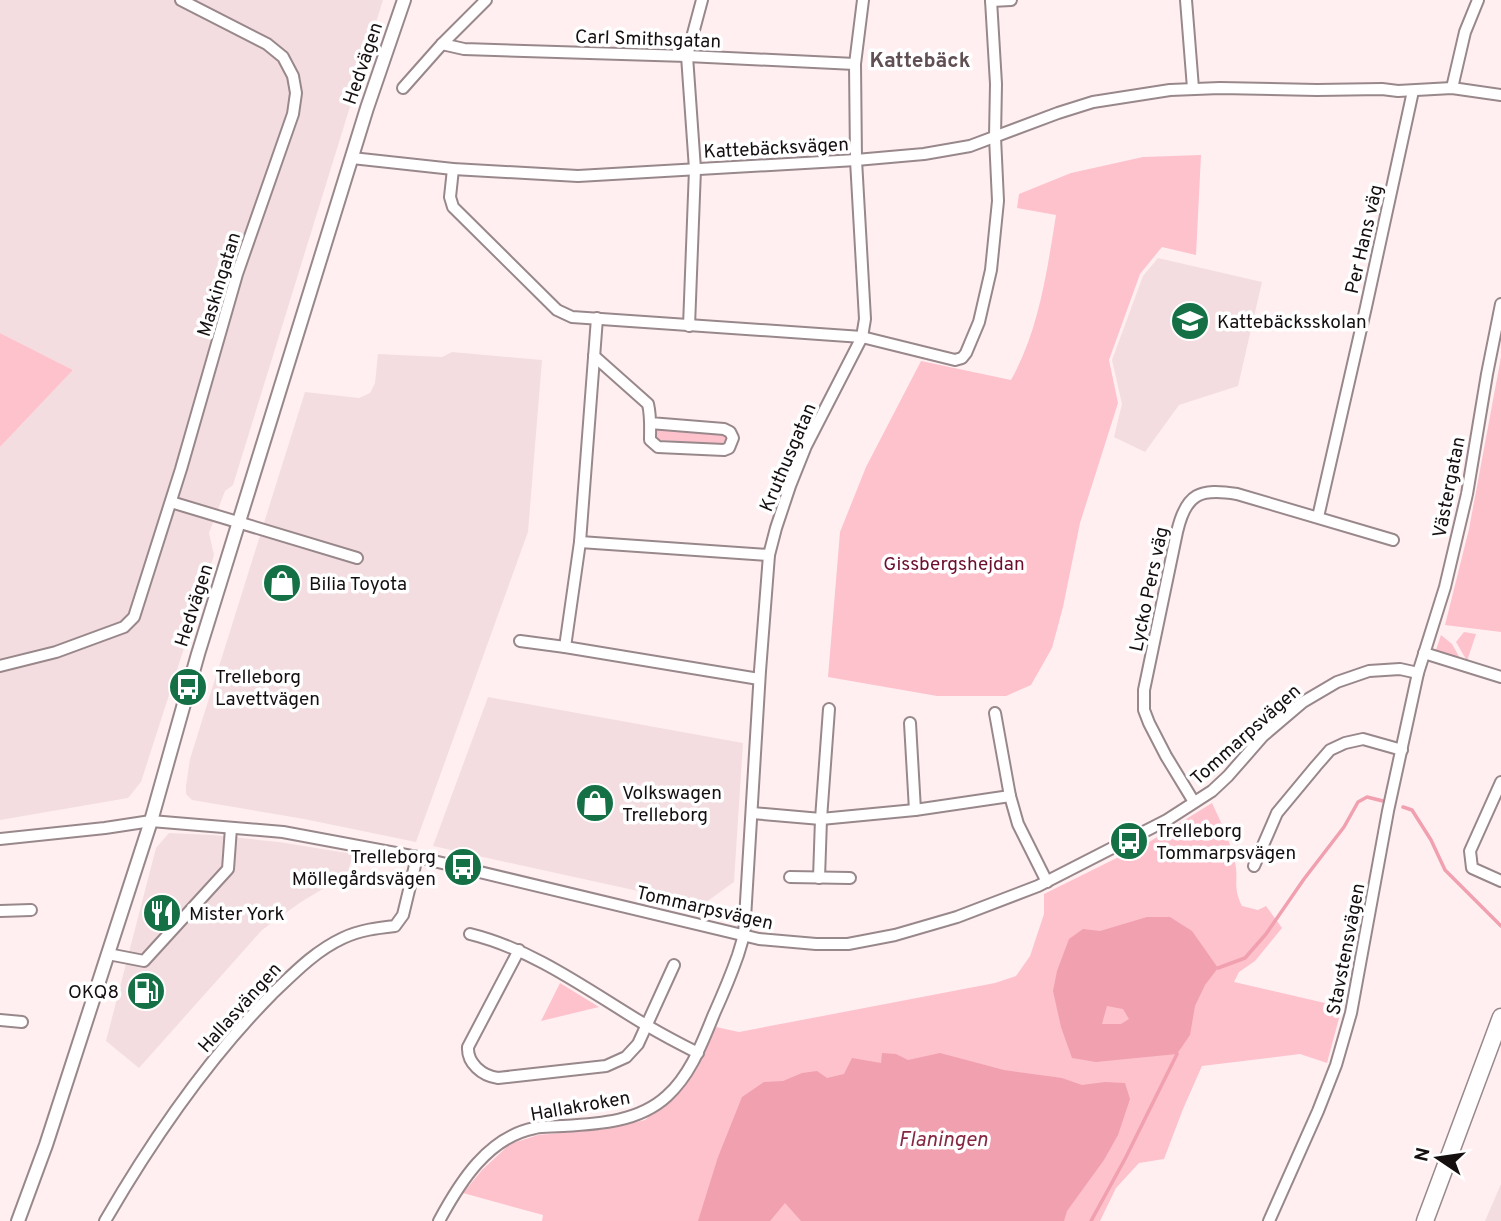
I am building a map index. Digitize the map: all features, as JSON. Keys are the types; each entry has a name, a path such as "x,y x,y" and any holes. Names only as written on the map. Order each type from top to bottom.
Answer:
{"highway":[{"path":"1425,1221 1501,1017"},
{"path":"1463,1124 1501,1038"}],"main road":[{"name":"Hedvägen","path":"18,1221 46,1144 151,821 188,687 404,0"}],"street":[{"name":"Maskingatan","path":"0,666 56,652 124,627 134,617 171,502 237,274 293,114 296,93 293,76 283,58 267,44 181,0"},
{"path":"403,88 486,0"},
{"path":"689,326 695,169 687,56 702,0"},
{"name":"Kruthusgatan","path":"744,935 769,555 790,486 806,446 862,337 866,319 856,160 855,64 863,0"},
{"path":"453,169 450,197 453,207 557,310 572,317 862,337 955,360 962,358 967,353 979,322 991,270 998,201 991,1 1011,0"},
{"path":"1186,0 1193,88"},
{"path":"1452,88 1465,32 1478,0"},
{"name":"Carl Smithsgatan","path":"442,44 464,49 855,64"},
{"name":"Kattebäcksvägen","path":"352,159 453,169 578,176 923,154 970,146 1093,102 1170,90 1413,91 1452,88 1501,95"},
{"name":"Per Hans väg","path":"1318,517 1413,91"},
{"name":"Västergatan","path":"1418,673 1445,587 1467,494 1501,304"},
{"path":"565,647 580,542 597,318"},
{"path":"594,356 648,404 650,440 658,447 724,450 729,447 733,438 730,432 724,429 650,423"},
{"name":"Lycko Pers väg","path":"1194,802 1166,756 1144,710 1144,690 1177,532 1186,507 1198,494 1216,491 1237,494 1393,540"},
{"path":"171,502 357,558"},
{"path":"580,542 769,555"},
{"path":"520,641 759,679"},
{"path":"1424,653 1501,677"},
{"name":"Tommarpsvägen","path":"0,839 151,821 283,832 417,857 759,939 848,944 895,935 957,917 1047,882 1167,821 1212,790 1263,736 1303,702 1337,682 1369,671 1400,669 1418,673"},
{"name":"Stavstensvägen","path":"1269,1221 1332,1077 1351,1013 1388,811 1418,673"},
{"path":"819,878 829,709"},
{"path":"995,713 1010,796 1018,824 1047,882"},
{"path":"909,723 915,810"},
{"path":"1254,866 1276,813 1330,750 1363,739 1402,750"},
{"path":"1501,782 1470,851 1472,868 1501,881"},
{"path":"752,813 821,818 915,810 1010,796"},
{"path":"108,954 144,961 228,869 231,828"},
{"name":"Hallasvängen","path":"105,1221 156,1137 204,1072 253,1014 301,965 343,938 371,928 395,926 403,915 417,857"},
{"path":"790,877 850,878"},
{"path":"0,911 31,910"},
{"path":"471,934 519,950 698,1053"},
{"name":"Hallakroken","path":"439,1221 457,1189 474,1167 491,1150 511,1136 535,1128 598,1124 630,1117 653,1107 668,1095 698,1053 733,971 744,935"},
{"path":"519,950 468,1047 468,1056 488,1077 606,1066 626,1056 638,1044 674,965"},
{"path":"0,1020 22,1022"}],"shaded area":[{"path":"0,0 383,0 233,485 225,491 209,533 214,555 141,782 128,798 0,820 0,447 73,370 0,333"},
{"name":"Kattebäcksskolan","path":"1158,258 1262,282 1238,386 1179,405 1145,452 1114,437 1122,404 1112,360 1143,276"},
{"path":"452,352 542,360 528,532 416,842 192,800 186,794 190,759 305,392 359,398 370,393 375,383 378,354 442,357"},
{"path":"488,697 743,743 734,882 702,905 433,846"},
{"path":"169,833 279,842 353,854 346,879 336,881 301,902 262,930 139,1068 106,1041 156,848"},
{"path":"1501,1184 1501,1221 1485,1221"}],"green space":[{"name":"Gissbergshejdan","path":"1201,155 1196,255 1162,247 1140,274 1109,360 1118,403 1080,523 1052,648 1031,685 1006,696 937,696 828,677 840,532 866,467 921,361 1011,380 1029,341 1041,300 1056,215 1017,208 1019,194 1071,173 1143,157"},
{"path":"0,333 73,370 0,447"},
{"path":"1501,357 1501,632 1445,625 1469,529"},
{"path":"659,428 724,433 726,436 722,444 658,440 654,437"},
{"path":"1464,632 1476,634 1467,661 1456,642"},
{"path":"1441,635 1452,644 1461,660 1436,650"},
{"path":"1212,803 1233,854 1236,888 1242,906 1258,910 1266,906 1282,928 1255,961 1239,972 1234,982 1342,1007 1327,1063 1300,1054 1202,1066 1164,1159 1139,1163 1116,1188 1100,1221 542,1221 543,1215 463,1193 482,1170 510,1144 538,1135 605,1129 645,1120 686,1084 716,1027 739,1032 995,983 1016,976 1030,956 1044,914 1044,894 1149,842"},
{"path":"560,983 599,1007 541,1021"}],"water":[{"path":"1147,917 1170,917 1192,931 1218,968 1205,985 1195,1006 1190,1035 1177,1054 1096,1062 1072,1058 1061,1027 1053,991 1057,971 1069,939 1083,929 1100,931","holes":["1107,1006 1123,1009 1129,1019 1121,1024 1102,1024"]},
{"name":"Flaningen","path":"882,1053 896,1054 908,1060 940,1053 1004,1070 1062,1078 1082,1085 1125,1083 1130,1099 1118,1135 1104,1160 1067,1211 1064,1221 801,1221 785,1203 770,1221 698,1221 718,1157 742,1097 764,1082 783,1081 802,1073 817,1071 827,1078 844,1074 852,1058 881,1063"}],"waterway":[{"path":"1218,968 1245,958 1266,934 1344,827 1358,802 1367,797 1383,801"},
{"path":"1403,807 1412,810 1431,840 1445,870 1501,926"},
{"path":"1091,1221 1177,1054"}],"place":[{"name":"Kattebäcksskolan","path":"1190,321"},
{"name":"Bilia Toyota","path":"282,583"},
{"name":"Trelleborg Lavettvägen","path":"188,687"},
{"name":"Volkswagen Trelleborg","path":"595,803"},
{"name":"Trelleborg Tommarpsvägen","path":"1129,841"},
{"name":"Trelleborg Möllegårdsvägen","path":"463,867"},
{"name":"Mister York","path":"162,913"},
{"name":"OKQ8","path":"146,991"}],"district":[{"name":"Kattebäck","path":"920,60"}]}
